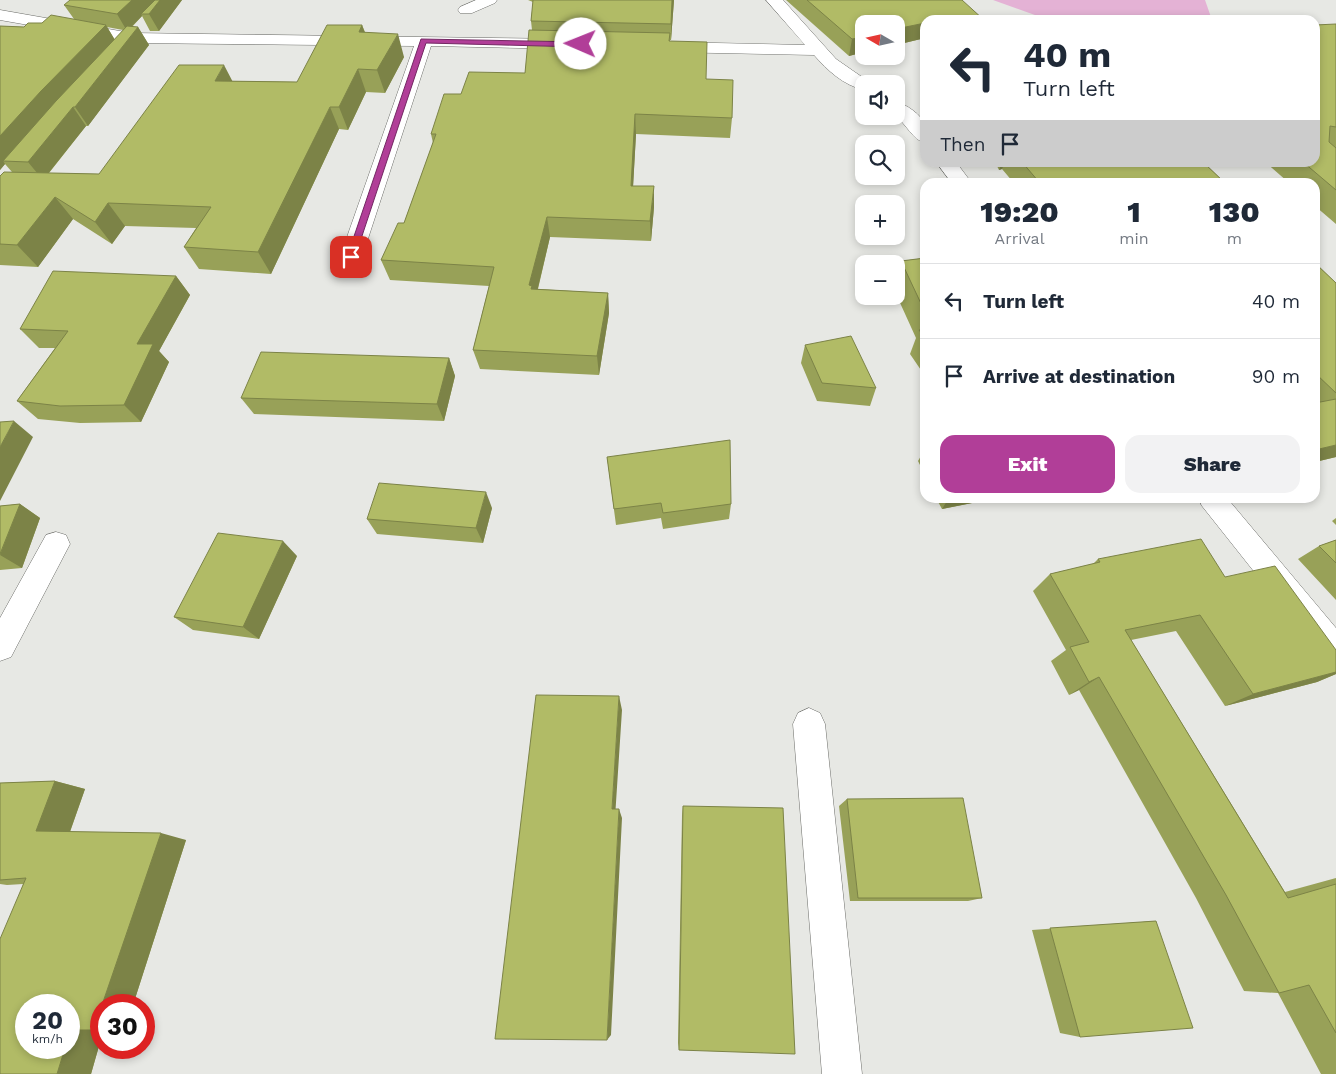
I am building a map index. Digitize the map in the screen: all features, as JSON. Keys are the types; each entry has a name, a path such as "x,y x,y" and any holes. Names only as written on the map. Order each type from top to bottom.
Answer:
{"street":[{"path":"466,10 489,0"},
{"path":"774,0 817,50 842,73 855,80"},
{"path":"0,15 131,38 581,44"},
{"path":"118,52 144,26"},
{"path":"351,257 424,41"},
{"path":"650,46 817,50"},
{"path":"905,114 920,131"},
{"path":"949,167 958,178"},
{"path":"1215,503 1336,650"},
{"path":"0,647 56,544"},
{"path":"809,724 842,1074"}],"shaded area":[{"path":"993,0 1205,0 1210,15 1035,15"}],"building":[{"path":"70,0 132,0 117,14 64,5"},
{"path":"155,0 160,0 149,14 141,14"},
{"path":"533,0 672,0 671,24 531,21"},
{"path":"807,0 962,0 978,15 920,15 920,24 905,27 905,15 855,15 855,38 852,39"},
{"path":"51,15 106,25 0,136 0,26 24,27 28,23 42,23"},
{"path":"1336,24 1336,127 1330,126 1329,142 1336,148 1336,190 1309,167 1320,167 1320,25"},
{"path":"327,25 362,25 359,32 398,34 377,70 358,69 339,107 330,107 258,252 184,247 211,207 108,203 95,222 55,197 17,245 0,244 0,176 4,172 99,174 179,65 224,65 215,81 297,82"},
{"path":"127,26 138,27 75,107 73,107 28,162 3,161 56,101"},
{"path":"529,30 670,33 669,41 707,42 706,79 733,80 732,118 635,114 631,186 654,186 650,221 547,217 529,285 532,286 531,289 608,293 597,356 473,350 494,267 381,260 398,223 404,223 436,134 431,134 444,94 461,94 469,72 525,73"},
{"path":"1026,167 1208,167 1220,178 1036,178"},
{"path":"920,259 920,301 905,270 905,260"},
{"path":"1320,268 1336,283 1336,393 1320,378"},
{"path":"53,271 176,276 137,344 153,344 124,405 60,406 17,401 68,331 20,329"},
{"path":"851,336 876,388 822,383 805,345"},
{"path":"261,352 449,358 437,404 241,398"},
{"path":"1336,399 1336,445 1320,449 1320,402"},
{"path":"14,421 0,447 0,422"},
{"path":"730,440 731,504 663,513 661,503 614,509 607,457"},
{"path":"379,483 486,492 476,528 367,519"},
{"path":"20,504 0,554 0,506"},
{"path":"218,533 283,541 243,627 174,617"},
{"path":"1201,539 1225,577 1275,566 1336,650 1336,672 1253,694 1200,615 1125,630 1288,898 1336,884 1336,1033 1309,985 1279,993 1226,895 1099,677 1089,682 1070,647 1089,642 1050,574 1100,562 1098,559"},
{"path":"1336,540 1336,563 1319,546"},
{"path":"536,695 619,696 612,809 619,809 607,1040 495,1039"},
{"path":"55,781 36,831 161,833 106,994 90,994 90,1030 80,1030 80,994 15,994 15,1059 62,1059 57,1074 0,1074 0,939 26,878 0,880 0,783"},
{"path":"963,798 982,898 858,898 847,799"},
{"path":"683,806 783,808 795,1054 679,1050"},
{"path":"1156,921 1193,1028 1080,1037 1050,928"}],"route":[{"path":"351,257 424,41 581,44"}]}
